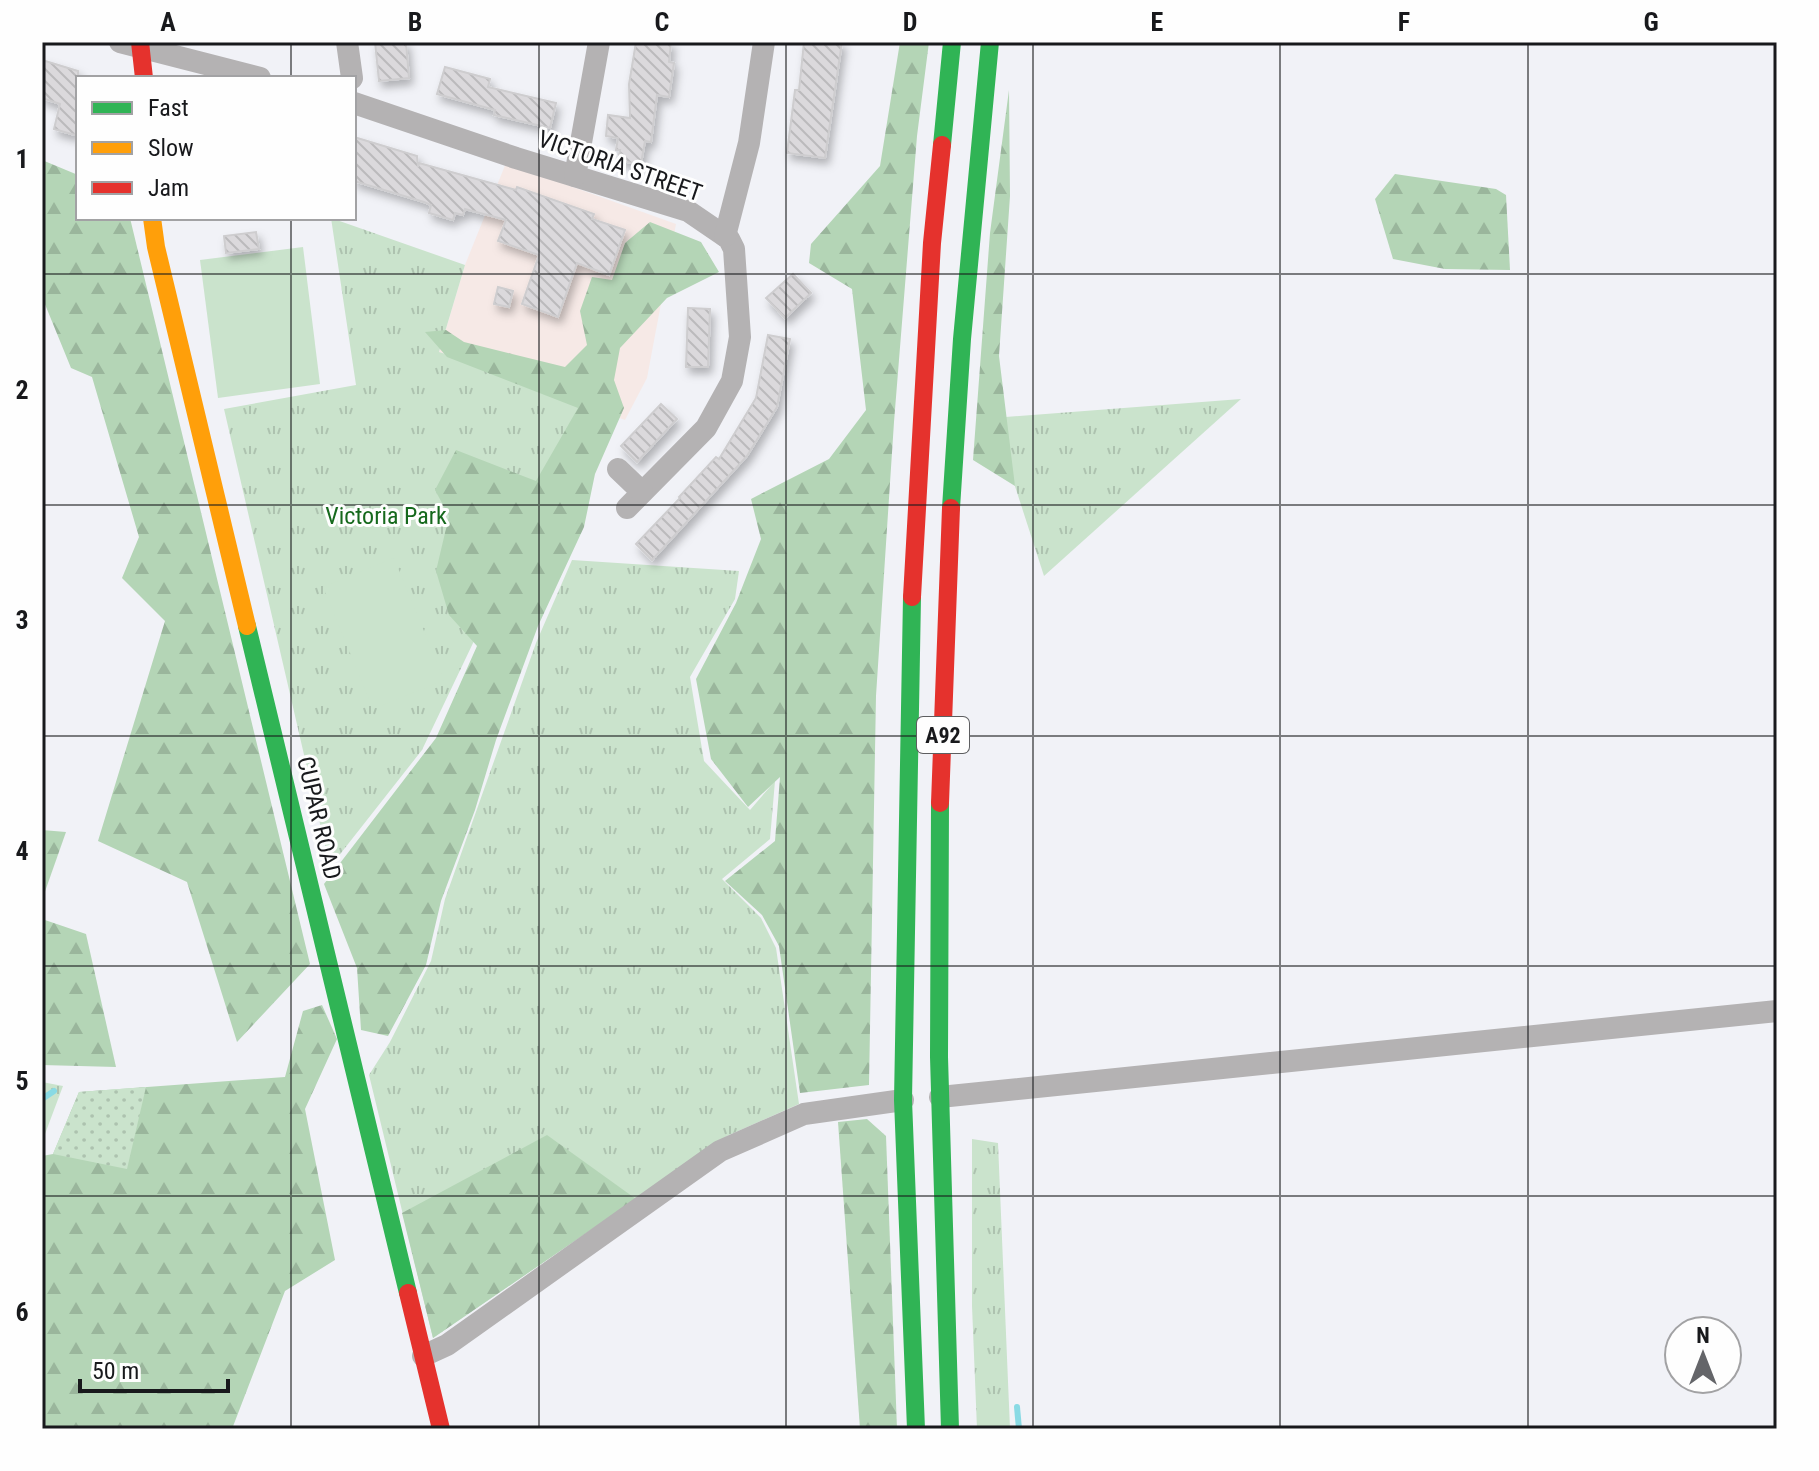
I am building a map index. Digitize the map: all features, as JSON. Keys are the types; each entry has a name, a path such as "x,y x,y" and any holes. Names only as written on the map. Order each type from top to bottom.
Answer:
{"main road":[{"name":"A92","path":"916,1429 903,1100 912,581 932,243 952,42"},
{"name":"A92","path":"950,1429 940,1097 944,691 955,440 990,42"},
{"path":"134,43 143,76"},
{"name":"CUPAR ROAD","path":"152,220 156,247 441,1429"}],"street":[{"path":"347,42 352,76"},
{"path":"575,176 599,42"},
{"path":"618,469 634,500 706,428 732,381 740,337 734,249 725,236 749,143 764,42"},
{"path":"134,43 253,76"},
{"name":"VICTORIA STREET","path":"356,99 575,176 688,211 725,236"},
{"path":"940,1097 1777,1011"},
{"path":"423,1356 447,1345 720,1151 804,1114 903,1100"}],"shaded area":[{"path":"506,163 676,224 647,378 625,420 439,352 465,265"}],"green space":[{"path":"900,42 929,42 917,136 876,696 869,1085 800,1093 779,946 762,915 725,881 775,841 780,777 748,807 711,759 696,679 736,603 761,539 751,499 829,459 866,410 852,289 809,263 811,244 880,166"},
{"path":"1009,90 1010,196 999,356 1015,486 973,460 990,233"},
{"path":"42,160 76,174 76,220 130,220 310,964 237,1042 187,882 98,841 165,621 122,578 139,537 92,377 71,368 42,297"},
{"path":"1395,174 1496,189 1506,195 1510,270 1445,269 1393,259 1375,199"},
{"name":"Victoria Park","path":"331,220 465,265 439,352 590,398 422,750 330,867 224,409 356,385"},
{"path":"650,222 701,242 719,272 667,298 620,348 614,380 624,408 595,474 584,527 538,626 496,740 475,810 441,901 426,965 388,1036 361,1030 357,968 324,884 436,738 477,646 449,615 436,571 449,516 435,490 456,450 536,481 578,408 447,357 425,332 446,330 464,342 565,367 587,345 580,311 592,277 612,280 625,243"},
{"path":"303,247 320,384 218,398 200,260"},
{"path":"1241,399 1044,576 993,418"},
{"path":"394,558 444,680 373,709 323,587"},
{"path":"572,560 739,571 735,599 690,677 704,761 750,810 775,781 770,839 722,879 761,918 776,948 799,1104 727,1136 433,1338 369,1075 390,1042 431,961 445,899 536,643"},
{"path":"42,830 66,832 42,900"},
{"path":"42,919 86,934 116,1067 42,1065"},
{"path":"322,1005 337,1039 305,1109 335,1260 285,1291 232,1429 42,1429 42,1156 53,1154 79,1092 285,1077 303,1011"},
{"path":"42,1082 63,1086 42,1142"},
{"path":"146,1087 127,1169 53,1154 79,1092"},
{"path":"867,1119 886,1136 897,1429 860,1429 838,1122"},
{"path":"547,1135 636,1199 433,1338 402,1213"},
{"path":"972,1139 998,1143 1010,1429 977,1429 972,1306"}],"building":[{"path":"375,42 406,42 409,78 379,81"},
{"path":"636,42 671,42 669,62 674,63 669,97 657,95 651,142 645,141 641,164 618,161 618,138 606,136 608,115 630,118 629,84"},
{"path":"804,42 842,42 825,158 787,153"},
{"path":"42,60 78,71 75,135 54,129 60,104 42,98"},
{"path":"445,67 490,79 488,87 556,103 550,128 494,115 495,110 437,94"},
{"path":"356,138 417,156 418,167 419,163 516,190 517,187 594,214 592,219 625,230 609,275 577,263 558,317 522,304 539,255 498,241 506,220 465,209 463,215 455,213 453,220 429,213 431,205 356,182"},
{"path":"256,232 259,249 226,253 224,236"},
{"path":"793,274 811,293 785,318 766,298"},
{"path":"498,287 513,291 509,307 494,304"},
{"path":"688,308 710,309 708,367 686,367"},
{"path":"768,335 790,339 777,407 747,456 652,560 636,544 716,457 719,459 756,398"},
{"path":"661,404 677,419 637,462 621,446"}],"waterway":[{"path":"42,1099 54,1091"},
{"path":"1017,1407 1019,1429"}],"traffic: fast":[{"path":"942,145 952,42"},
{"path":"951,508 962,339 990,42"},
{"path":"912,597 903,1100 916,1429"},
{"path":"247,626 408,1293"},
{"path":"940,803 939,1057 950,1429"}],"traffic: slow":[{"path":"152,220 156,247 247,626"}],"traffic: jam":[{"path":"140,42 144,76"},
{"path":"912,597 932,243 942,145"},
{"path":"940,803 951,508"},
{"path":"408,1293 441,1429"}]}
